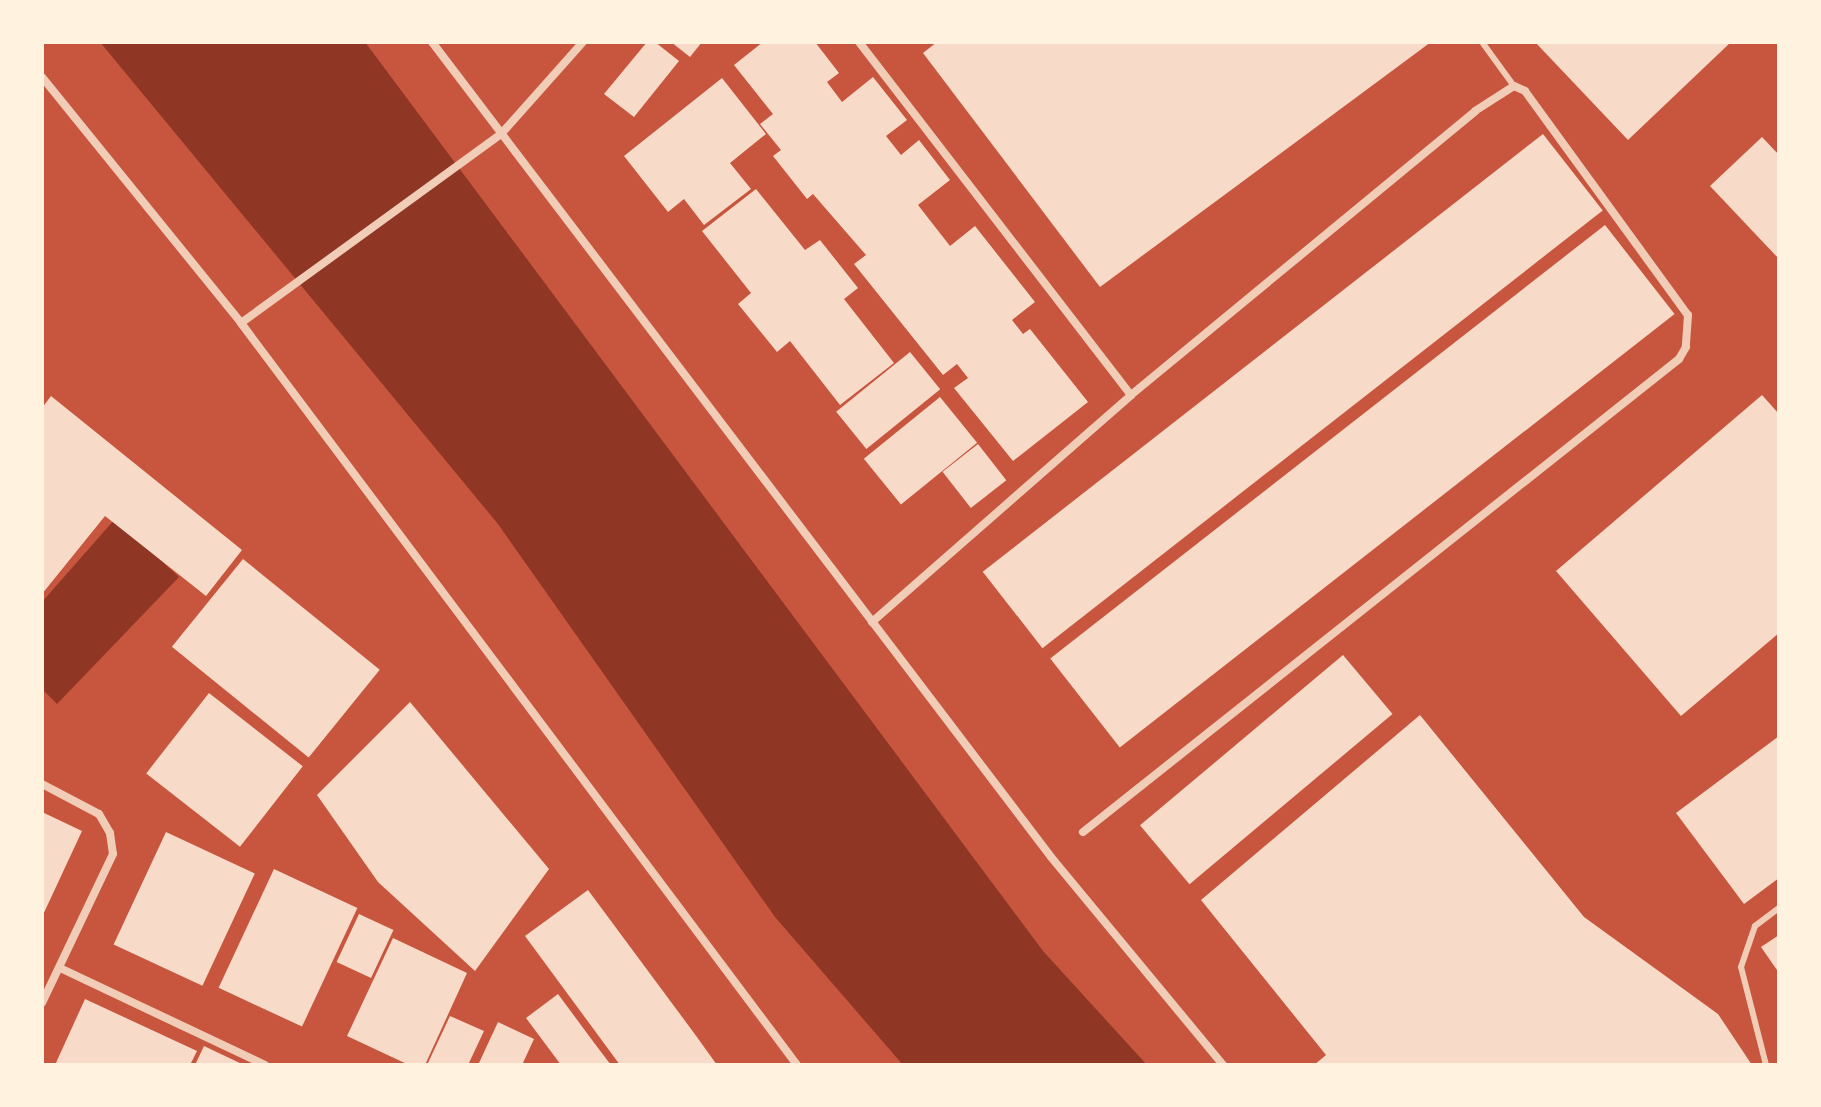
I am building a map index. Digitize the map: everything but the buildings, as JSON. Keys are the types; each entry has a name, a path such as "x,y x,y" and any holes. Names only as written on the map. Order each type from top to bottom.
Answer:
{"street":[{"path":"432,42 1051,857 1223,1065"},
{"path":"241,323 501,134 583,42"},
{"path":"859,42 1131,395"},
{"path":"42,77 241,323 797,1065"},
{"path":"872,622 1131,395 1475,111 1514,86 1525,91 1688,315 1686,347 1679,359 1083,832"},
{"path":"42,784 99,814 110,833 113,854 42,1003"},
{"path":"60,968 265,1065"}],"lane":[{"path":"1482,42 1514,86"},
{"path":"1766,1065 1741,967 1755,926 1779,908"}],"shaded area":[{"path":"100,42 365,42 1043,951 1147,1065 903,1065 775,917 498,524"},
{"path":"115,519 179,577 57,704 42,689 42,602"}]}
